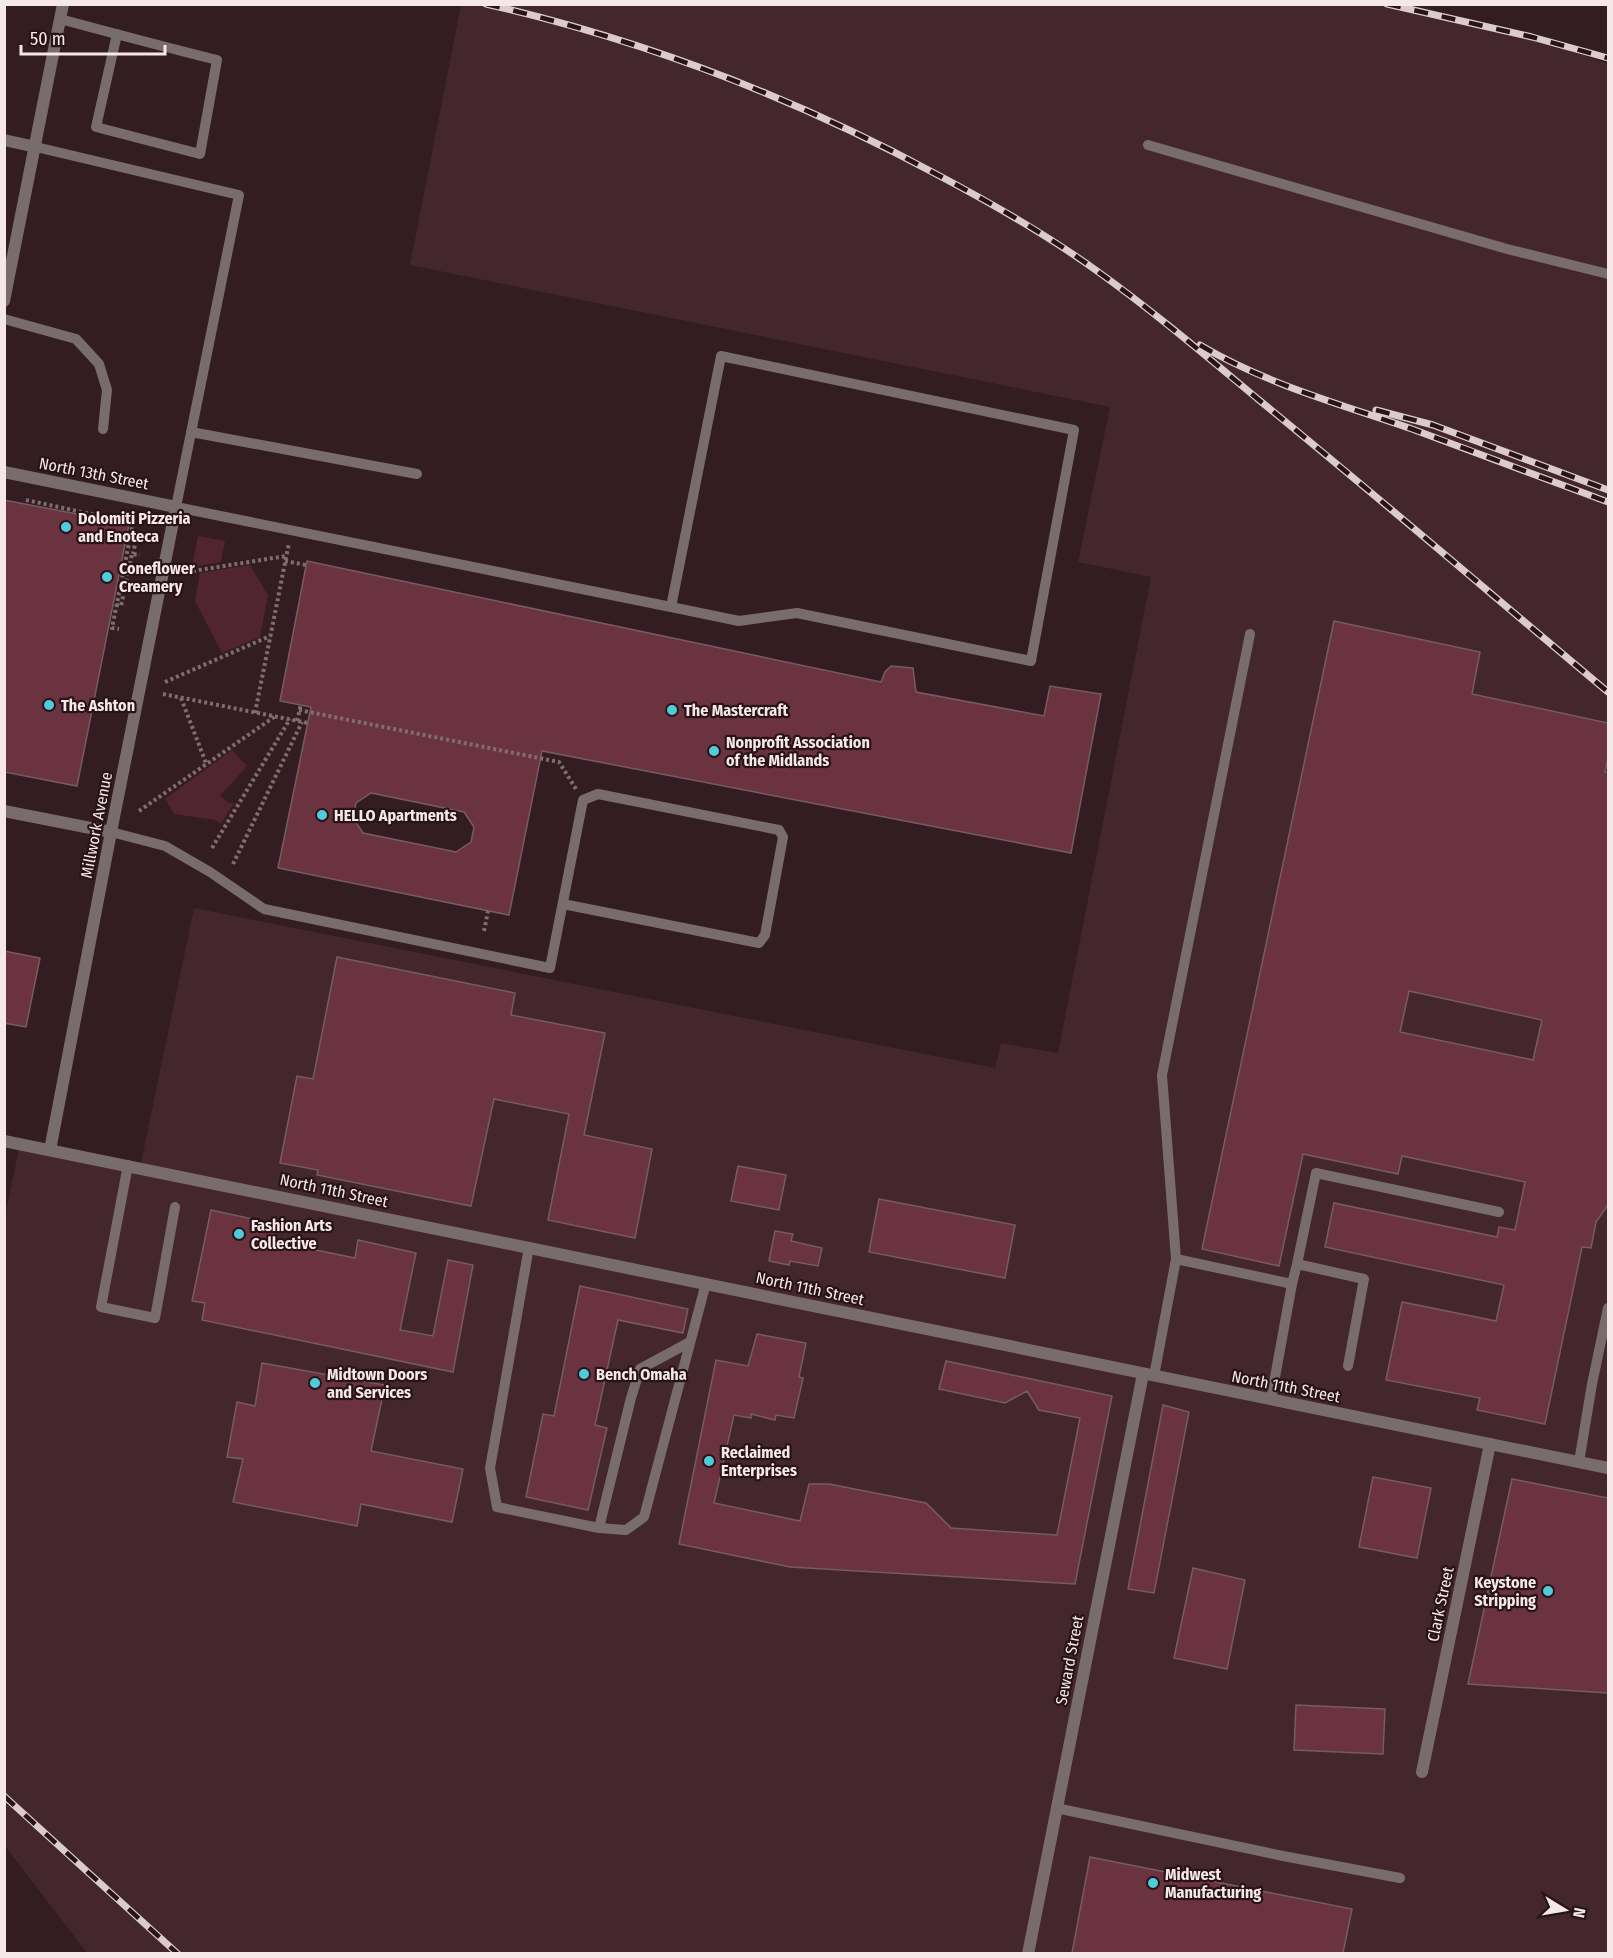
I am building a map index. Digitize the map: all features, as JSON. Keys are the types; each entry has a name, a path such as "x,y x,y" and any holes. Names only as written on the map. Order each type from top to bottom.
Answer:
{"street":[{"path":"4,301 63,4"},
{"path":"4,140 36,147"},
{"name":"North 13th Street","path":"4,472 176,507"},
{"name":"Millwork Avenue","path":"50,1150 176,507"},
{"path":"4,811 111,832"},
{"name":"North 11th Street","path":"4,1141 1608,1468"},
{"name":"Seward Street","path":"1028,1953 1056,1808 1149,1375"},
{"name":"Clark Street","path":"1422,1772 1490,1444"}],"lane":[{"path":"60,20 117,34 217,60 200,154 96,127 117,34"},
{"path":"1148,145 1507,249 1608,274"},
{"path":"36,147 239,195 176,507 671,608 739,621 797,613 1031,661 1074,430 721,356 671,608"},
{"path":"4,319 76,339 99,364 107,390 103,429"},
{"path":"191,432 417,474"},
{"path":"1149,1375 1176,1259 1162,1075 1250,634"},
{"path":"111,832 165,846 210,872 264,909 550,968 583,800 598,794 779,830 783,837 765,935 759,943 563,904"},
{"path":"128,1165 101,1307 155,1318 175,1207"},
{"path":"1271,1400 1292,1284 1316,1173 1498,1212"},
{"path":"528,1247 490,1468 497,1507 626,1530 644,1517 706,1283"},
{"path":"1176,1259 1292,1284"},
{"path":"1297,1264 1364,1279 1348,1366"},
{"path":"1579,1462 1608,1308"},
{"path":"599,1527 640,1369 690,1342"},
{"path":"1056,1808 1400,1878"}],"path":[{"path":"26,500 84,514 133,522 119,579 112,628 119,629"},
{"path":"116,605 121,606 133,554 137,534 131,533"},
{"path":"255,713 289,542"},
{"path":"133,554 140,555"},
{"path":"187,572 286,559 306,565"},
{"path":"165,682 271,635"},
{"path":"162,694 308,723"},
{"path":"181,698 206,763"},
{"path":"233,864 300,722 300,705"},
{"path":"299,710 559,762 583,800"},
{"path":"139,812 274,717"},
{"path":"212,848 290,719"},
{"path":"484,931 488,911"}],"shaded area":[{"path":"1383,4 1532,37 1608,64 1608,1953 87,1953 5,1846 4,1221 20,1144 140,1167 194,908 995,1068 1001,1043 1058,1053 1151,577 1078,562 1110,407 410,265 461,5"},
{"path":"198,536 225,541 221,562 192,567"},
{"path":"250,565 268,595 260,637 222,653 195,601 200,573"},
{"path":"232,750 247,766 220,796 229,803 234,803 221,824 215,820 174,814 165,799"}],"building":[{"name":"The Ashton","path":"4,500 129,524 77,786 4,772"},
{"name":"The Mastercraft","path":"307,561 881,682 885,672 891,666 913,668 916,692 1044,716 1050,686 1101,694 1071,853 542,751 509,915 278,868 311,707 280,701","holes":["371,793 464,812 474,827 471,842 456,852 363,833 353,818 356,803"]},
{"path":"1334,621 1480,652 1472,694 1608,723 1608,757 1605,772 1608,773 1608,1205 1596,1222 1591,1248 1582,1247 1545,1424 1477,1410 1480,1398 1386,1380 1402,1302 1496,1321 1504,1285 1325,1247 1334,1203 1497,1237 1499,1227 1515,1230 1525,1182 1402,1156 1398,1174 1303,1154 1279,1266 1202,1249","holes":["1409,991 1542,1020 1533,1060 1400,1032"]},
{"path":"4,951 40,958 26,1027 4,1023"},
{"path":"337,957 515,993 511,1015 605,1033 584,1135 652,1149 635,1238 548,1220 569,1114 494,1099 471,1206 317,1175 318,1170 280,1163 297,1076 313,1079"},
{"path":"738,1166 786,1175 779,1210 731,1201"},
{"path":"879,1199 1015,1225 1005,1278 869,1252"},
{"path":"211,1210 275,1224 272,1241 355,1258 358,1240 416,1253 400,1330 433,1336 448,1260 473,1265 453,1372 202,1320 205,1303 192,1301"},
{"path":"775,1231 793,1234 791,1241 822,1248 818,1266 790,1261 789,1265 769,1261"},
{"name":"Bench Omaha","path":"580,1286 688,1309 683,1333 618,1320 595,1425 607,1428 588,1510 526,1497 543,1414 554,1416"},
{"path":"757,1334 806,1343 799,1377 803,1378 794,1418 776,1415 775,1420 751,1414 751,1418 734,1415 714,1503 800,1521 809,1484 829,1484 926,1503 951,1528 1057,1535 1080,1418 1039,1410 1027,1391 1005,1403 939,1389 946,1361 1112,1396 1075,1584 790,1567 679,1544 716,1360 748,1366"},
{"path":"262,1363 385,1385 371,1451 463,1469 452,1522 361,1504 357,1526 233,1502 243,1459 227,1457 237,1402 255,1406"},
{"path":"1163,1405 1189,1412 1154,1593 1128,1589"},
{"path":"1373,1477 1431,1488 1417,1558 1359,1547"},
{"name":"Keystone Stripping","path":"1512,1479 1608,1498 1608,1693 1468,1684"},
{"path":"1193,1568 1245,1580 1227,1669 1174,1658"},
{"path":"1296,1705 1385,1709 1383,1754 1294,1750"},
{"name":"Midwest Manufacturing","path":"1090,1857 1352,1909 1343,1953 1072,1953"}],"railway":[{"path":"486,4 603,35 773,96 883,146 977,196 1038,232 1078,257 1179,334 1608,692"},
{"path":"1387,4 1532,37 1608,58"},
{"path":"1200,345 1277,382 1412,429 1608,502"},
{"path":"1376,410 1433,425 1608,490"},
{"path":"4,1796 178,1954"}],"place":[{"name":"Dolomiti Pizzeria and Enoteca","path":"66,527"},
{"name":"Coneflower Creamery","path":"107,577"},
{"name":"The Ashton","path":"49,705"},
{"name":"The Mastercraft","path":"672,710"},
{"name":"Nonprofit Association of the Midlands","path":"714,751"},
{"name":"HELLO Apartments","path":"322,815"},
{"name":"Fashion Arts Collective","path":"239,1234"},
{"name":"Bench Omaha","path":"584,1374"},
{"name":"Midtown Doors and Services","path":"315,1383"},
{"name":"Reclaimed Enterprises","path":"709,1461"},
{"name":"Keystone Stripping","path":"1548,1591"},
{"name":"Midwest Manufacturing","path":"1153,1883"}]}
